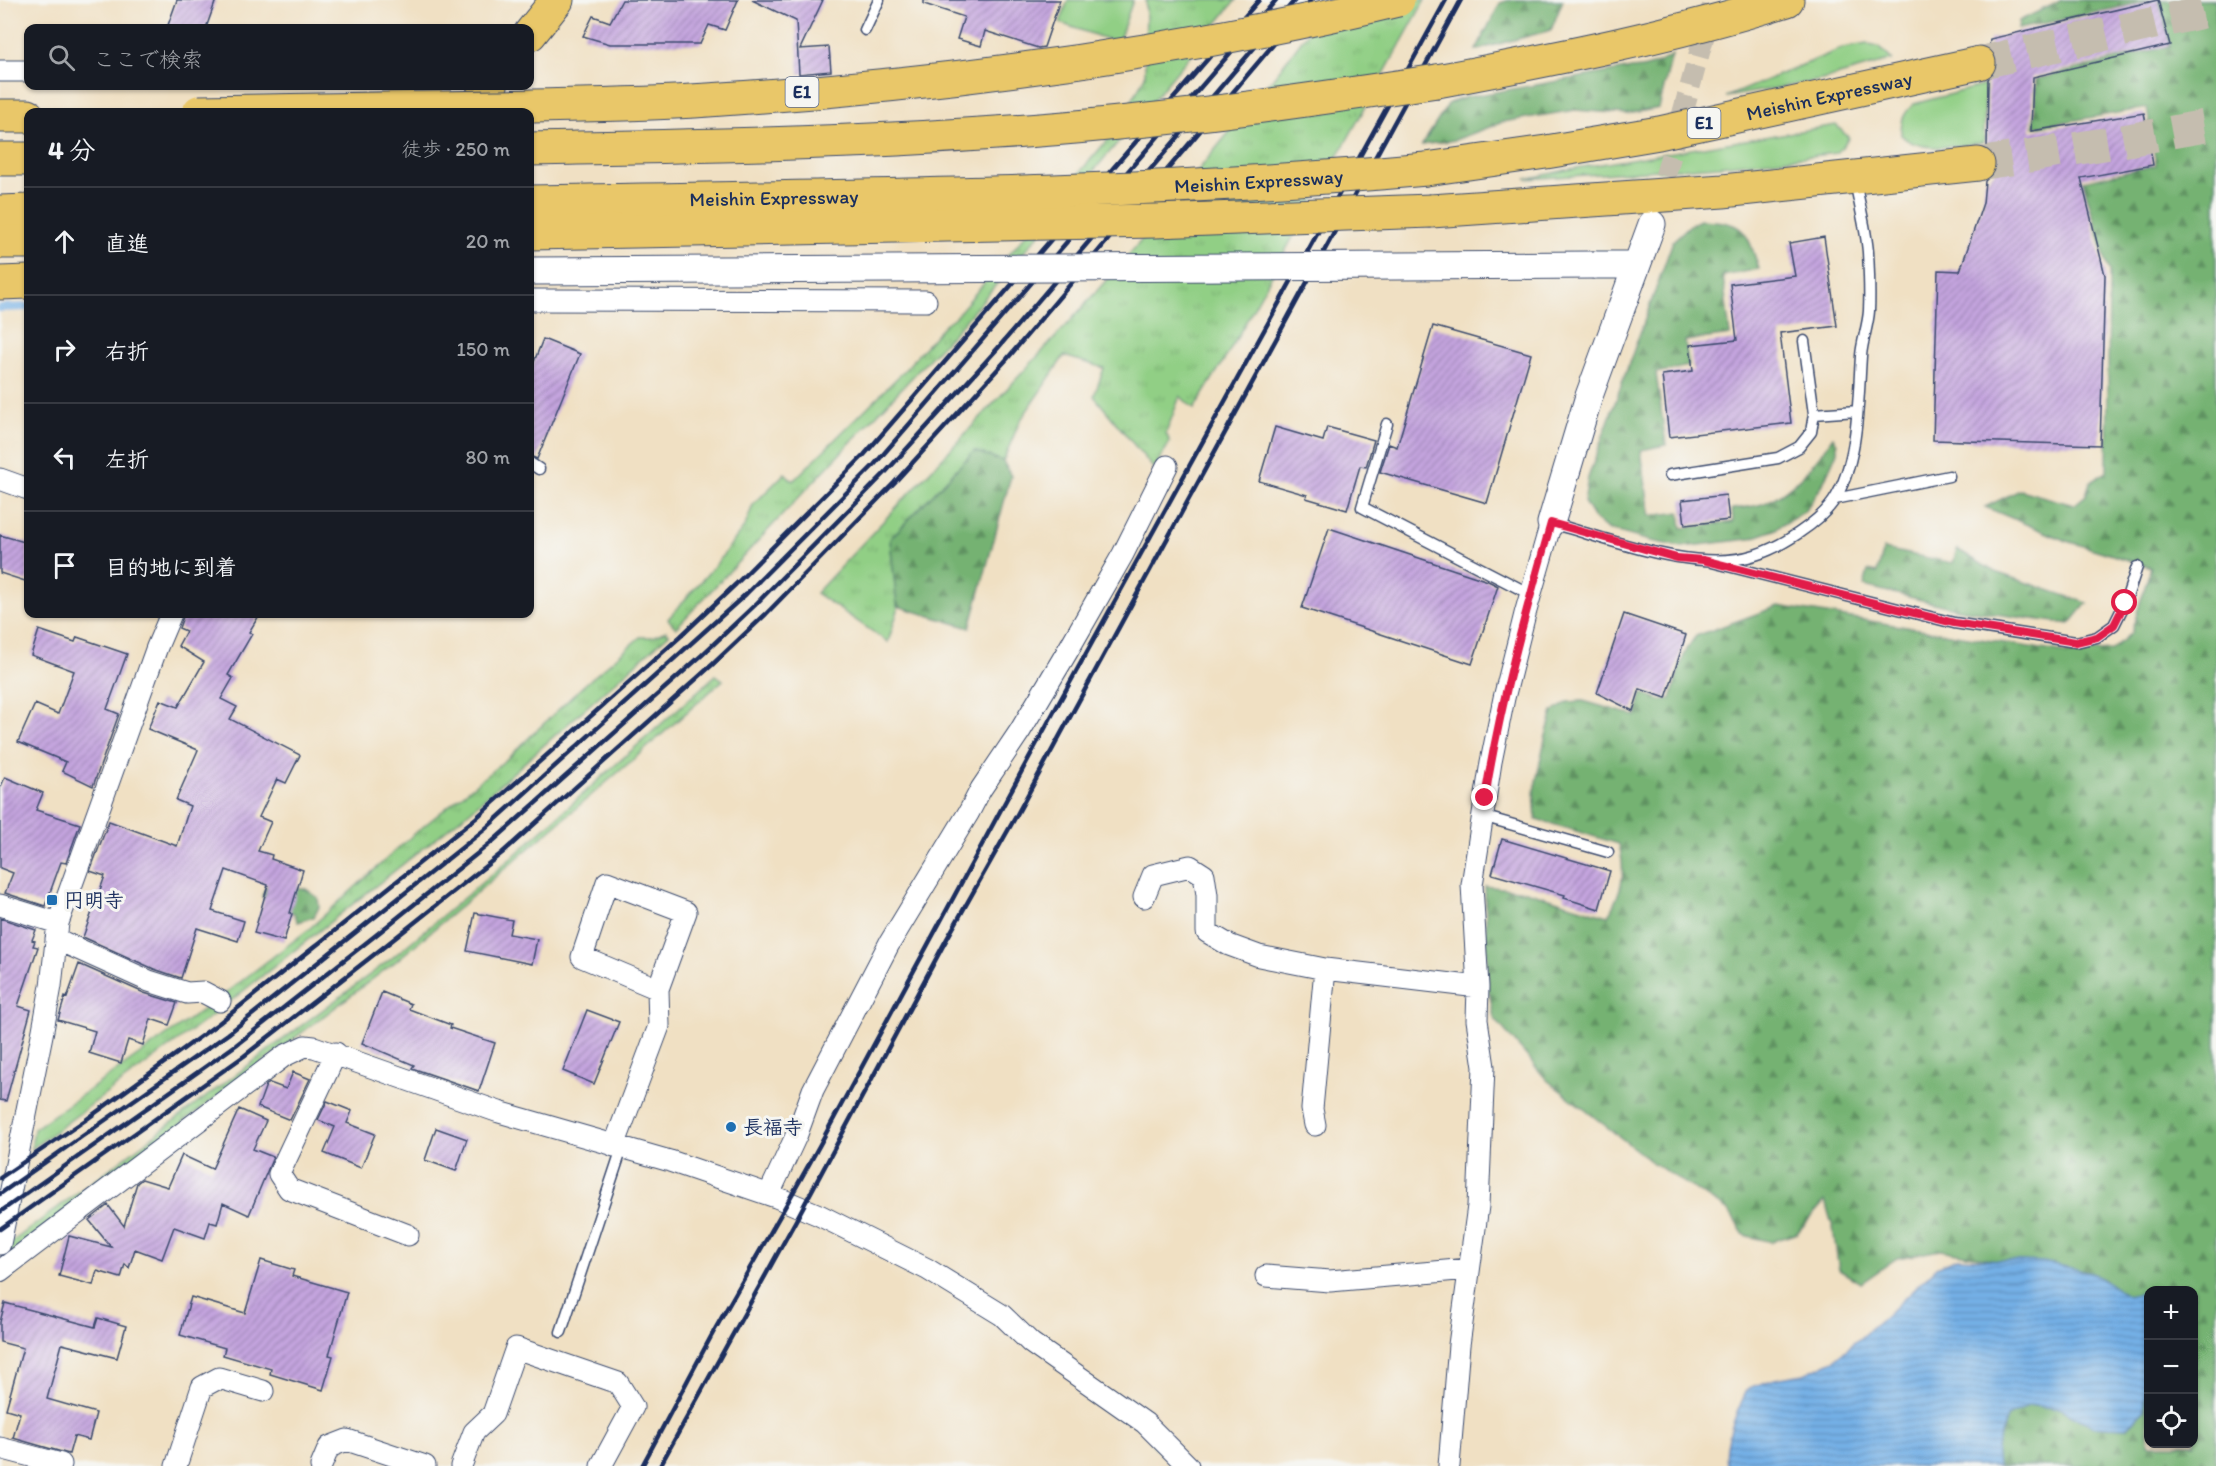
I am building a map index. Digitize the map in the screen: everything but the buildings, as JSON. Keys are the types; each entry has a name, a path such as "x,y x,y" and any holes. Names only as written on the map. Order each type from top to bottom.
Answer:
{"main road":[{"path":"534,29 557,0"},
{"name":"E1","path":"375,108 683,101 842,89 980,74 1115,55 1261,30 1398,0"},
{"path":"534,149 732,145 997,133 1137,121 1283,104 1437,81 1551,60 1662,35 1787,0"},
{"name":"Meishin Expressway","path":"534,202 1164,188 1302,180 1426,169 1659,133 1979,63"},
{"path":"474,108 488,90"},
{"path":"0,116 24,116"},
{"path":"0,159 24,159"},
{"name":"Meishin Expressway","path":"534,233 1133,222 1431,211 1723,192 1978,164"},
{"path":"0,212 24,211"},
{"path":"0,242 24,242"},
{"path":"0,283 24,282"}],"street":[{"path":"0,71 24,71"},
{"path":"1449,1466 1460,1345 1478,1206 1484,1067 1477,1020 1478,987 1472,885 1482,816 1504,698 1530,594 1589,396 1652,224"},
{"path":"534,271 1637,265"},
{"path":"534,300 926,301"},
{"path":"772,1196 813,1090 889,944 981,789 1020,731 1068,652 1123,554 1167,466"},
{"path":"0,479 24,488"},
{"path":"0,1244 44,1030 57,931 169,618"},
{"path":"1144,897 1153,875 1190,866 1204,875 1207,895 1207,932 1229,945 1259,956 1325,969 1478,987"},
{"path":"618,1147 659,1026 658,989 686,912 607,882 582,957 658,989"},
{"path":"0,905 57,931 149,981 186,993 212,994"},
{"path":"1315,1125 1312,1109 1325,969"},
{"path":"0,1271 284,1056 305,1046 336,1053 499,1112 670,1161 772,1196 819,1215 927,1269 1002,1315 1031,1343 1145,1423 1188,1466"},
{"path":"336,1053 279,1174 289,1189 408,1235"},
{"path":"1266,1276 1330,1281 1470,1269"},
{"path":"461,1466 474,1432 494,1414 516,1348 618,1383 633,1407 601,1466"},
{"path":"176,1466 202,1387 219,1378 263,1391"},
{"path":"321,1466 328,1447 347,1440 425,1466"},
{"path":"0,1448 62,1464"}],"lane":[{"path":"865,30 879,0"},
{"path":"1703,560 1755,555 1815,522 1835,499 1843,483 1851,453 1861,353 1869,312 1868,250 1855,178"},
{"path":"1670,475 1778,458 1799,447 1811,432 1814,414 1804,341"},
{"path":"1814,414 1857,411"},
{"path":"1388,424 1362,507 1530,594"},
{"path":"534,466 539,470"},
{"path":"1835,499 1949,476"},
{"path":"1551,523 1677,558 1703,560 1954,623 2076,642 2097,637 2114,625 2125,603 2137,567"},
{"path":"1482,816 1608,852"},
{"path":"561,1332 618,1147"}],"green space":[{"path":"1068,0 1133,0 1118,43 1060,23"},
{"path":"1146,0 1236,0 964,322 676,628 668,619 717,563 745,526 753,505 785,473 793,481 902,373 945,324 955,317 1117,129 1145,76"},
{"path":"1332,0 1425,0 1229,352 1194,409 1180,396 1166,433 1170,442 1154,469 1094,396 1104,368 1064,356 1020,421 1003,461 974,451 890,539 898,610 888,642 816,593 1066,326 1139,243 1274,77"},
{"path":"1509,0 1563,0 1551,30 1476,50 1500,3"},
{"path":"2062,0 2153,0 2018,29 2019,21"},
{"path":"2159,0 2216,0 2216,1466 1998,1466 1996,1448 2007,1417 2029,1405 2061,1409 2093,1426 2126,1428 2144,1410 2144,1448 2198,1448 2198,1286 2144,1286 2144,1293 2128,1296 2090,1272 1940,1250 1897,1258 1861,1283 1839,1270 1833,1228 1825,1201 1797,1233 1771,1242 1744,1235 1729,1211 1653,1163 1547,1080 1494,1018 1488,986 1485,886 1526,891 1608,916 1622,881 1619,844 1536,819 1534,791 1553,712 1568,702 1583,701 1636,716 1642,693 1661,700 1671,699 1683,658 1696,636 1778,606 2066,653 2112,650 2131,633 2151,567 2064,540 1985,507 2020,490 2074,505 2086,495 2090,482 2107,472 2109,272 2083,181 2156,165 2147,108 2034,127 2036,79 2170,46"},
{"path":"1867,44 1880,48 1892,60 1822,80 1726,97 1843,48"},
{"path":"1672,55 1659,108 1627,114 1575,110 1503,122 1455,140 1422,145 1449,103 1467,97 1645,67"},
{"path":"1985,85 1984,142 1929,147 1909,141 1901,135 1903,118 1914,104"},
{"path":"1836,125 1849,138 1837,153 1719,166 1526,179 1571,169"},
{"path":"1700,220 1726,223 1742,230 1751,244 1759,269 1723,276 1730,335 1685,341 1689,366 1656,373 1666,445 1641,450 1650,516 1680,512 1682,528 1733,522 1732,509 1765,503 1785,491 1819,457 1833,437 1837,443 1837,452 1822,486 1804,512 1774,530 1749,539 1682,547 1607,529 1593,517 1584,502 1588,478 1673,241 1690,225"},
{"path":"974,451 1003,461 1011,476 970,628 897,606 890,539"},
{"path":"1884,549 1953,563 1957,549 1995,572 2087,603 2070,624 1958,609 1864,586 1868,571 1877,573"},
{"path":"666,631 669,634 470,811 213,1015 31,1149 34,1129 214,1002 309,929 414,834 509,757 583,686 640,637 652,637"},
{"path":"716,675 723,680 395,962 4,1258 5,1247 392,958 509,860"},
{"path":"266,887 306,889 318,898 319,907 314,917 298,922 294,913 267,904 262,896"}],"water":[{"path":"1957,1258 2043,1262 2090,1272 2128,1296 2144,1292 2144,1410 2125,1428 2093,1426 2061,1409 2029,1405 2007,1417 1996,1448 1998,1466 1727,1466 1729,1436 1748,1388 1775,1379 1804,1374 1834,1360 1886,1316 1937,1267"}],"waterway":[{"path":"0,308 24,307"}],"tunnel":[{"path":"1657,206 1714,0"},
{"path":"1979,63 2216,9"},
{"path":"1978,164 2216,124"}],"railway":[{"path":"0,1178 87,1119 219,1023 476,818 681,636 864,455 1259,0"},
{"path":"0,1194 228,1034 484,830 746,594 874,465 1276,0"},
{"path":"0,1212 236,1045 376,935 493,841 702,655 756,604 884,474 998,348 1295,0"},
{"path":"0,1229 244,1056 385,946 502,853 713,664 766,614 894,483 1007,359 1311,0"},
{"path":"642,1466 713,1333 811,1160 1133,566 1446,0"},
{"path":"660,1466 1461,0"}],"place":[{"name":"円明寺","path":"52,900"},
{"name":"長福寺","path":"731,1127"}],"route":[{"path":"1485,798 1504,698 1551,523 1677,558 1703,560 1954,623 2076,642 2097,637 2114,625 2125,603"}]}
